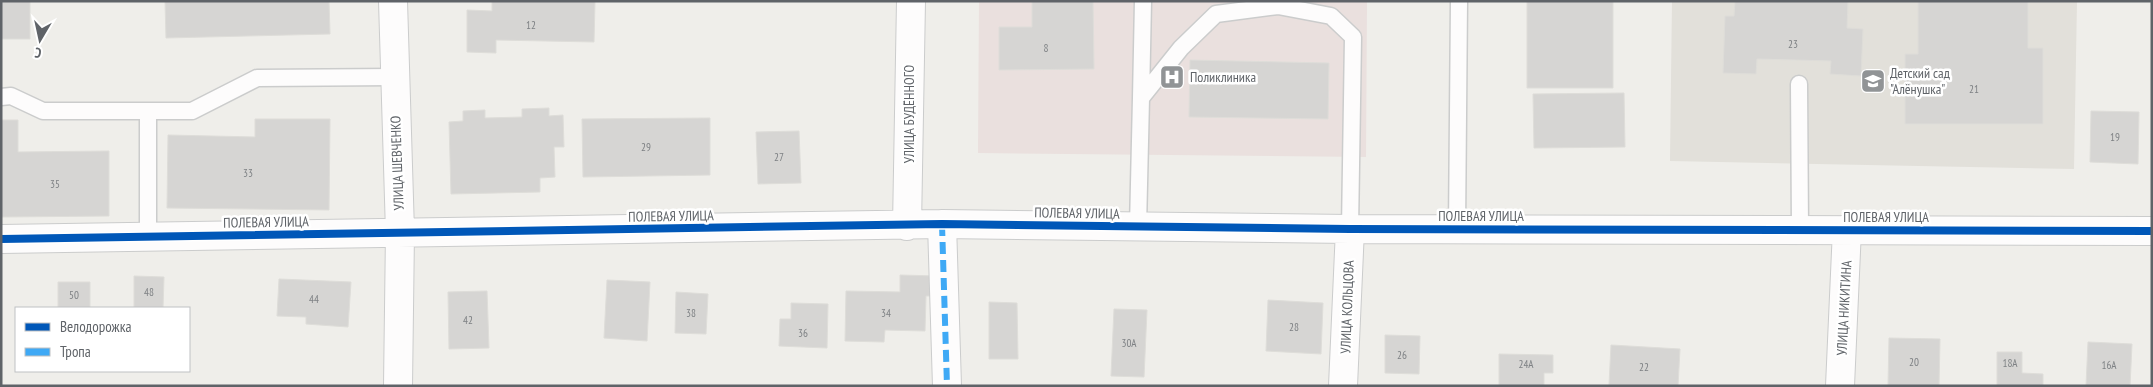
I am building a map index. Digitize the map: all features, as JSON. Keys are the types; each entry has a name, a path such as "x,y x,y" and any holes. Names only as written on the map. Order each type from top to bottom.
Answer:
{"street":[{"name":"УЛИЦА ШЕВЧЕНКО","path":"392,1 400,232 398,386"},
{"name":"УЛИЦА БУДЁННОГО","path":"907,226 911,1"},
{"name":"ПОЛЕВАЯ УЛИЦА","path":"1,239 942,224 1138,227 2152,231"},
{"path":"942,224 946,386"},
{"name":"УЛИЦА КОЛЬЦОВА","path":"1343,386 1350,228"},
{"name":"УЛИЦА НИКИТИНА","path":"1840,386 1847,229"}],"lane":[{"path":"1138,227 1143,1"},
{"path":"1457,228 1459,1"},
{"path":"1141,98 1181,48 1216,14 1278,4 1331,16 1353,37 1350,228"},
{"path":"1,97 11,96 43,111 192,111 257,78 395,77"},
{"path":"1799,84 1800,229"},
{"path":"148,111 148,237"}],"shaded area":[{"name":"Поликлиника","path":"979,1 1367,1 1366,157 978,153"},
{"name":"Детский сад \"Алёнушка\"","path":"1672,1 2077,1 2074,169 1670,161"}],"building":[{"path":"1,1 30,1 30,39 1,39"},
{"path":"165,1 329,1 330,34 166,38"},
{"path":"492,1 595,1 594,42 496,40 496,53 467,52 467,10 492,11"},
{"path":"1032,1 1093,1 1094,69 999,70 999,27 1032,27"},
{"path":"1527,1 1613,1 1613,88 1527,88"},
{"path":"1735,1 1848,1 1847,28 1863,29 1861,76 1830,74 1831,61 1757,59 1756,74 1723,73 1725,16 1734,16"},
{"path":"1918,1 2028,1 2028,48 2043,48 2043,124 1905,124 1905,54 1918,54"},
{"path":"1190,60 1329,63 1328,119 1189,117"},
{"path":"1624,93 1625,147 1534,148 1533,94"},
{"path":"549,108 549,116 563,115 564,147 554,147 555,177 540,178 540,192 451,194 449,122 463,121 463,111 485,110 485,118 522,117 522,109"},
{"path":"2091,111 2139,112 2138,164 2090,162"},
{"path":"710,118 710,175 583,177 582,119"},
{"path":"255,119 330,119 329,210 167,208 168,135 255,137"},
{"path":"1,120 18,120 18,152 109,151 109,216 1,217"},
{"path":"799,131 801,183 758,184 756,132"},
{"path":"900,275 936,276 936,296 926,296 925,331 885,330 884,342 845,341 846,291 900,292"},
{"path":"134,276 164,277 163,307 134,307"},
{"path":"279,279 351,282 348,327 306,324 306,317 277,316"},
{"path":"607,280 650,282 647,341 604,338"},
{"path":"58,282 90,282 90,307 58,307"},
{"path":"487,291 489,348 449,349 448,292"},
{"path":"676,292 708,294 706,334 675,333"},
{"path":"1268,300 1323,303 1321,354 1266,351"},
{"path":"989,302 1017,303 1018,359 989,359"},
{"path":"791,303 828,304 827,348 779,346 780,319 791,319"},
{"path":"1114,309 1147,310 1144,377 1111,376"},
{"path":"1385,335 1420,336 1419,374 1385,373"},
{"path":"1889,338 1940,339 1939,386 1888,386"},
{"path":"2088,342 2132,344 2130,386 2086,386"},
{"path":"1611,345 1680,349 1678,386 1609,385"},
{"path":"1997,352 2022,352 2022,373 2043,374 2043,386 1997,386"},
{"path":"1499,354 1553,355 1553,373 1544,373 1544,386 1499,386"}],"marked path":[{"path":"942,224 947,386"}],"cycle path":[{"path":"1,239 942,224 1350,229 2152,231"}],"place":[{"name":"Поликлиника","path":"1172,77"},
{"name":"Детский сад \"Алёнушка\"","path":"1873,81"}]}
